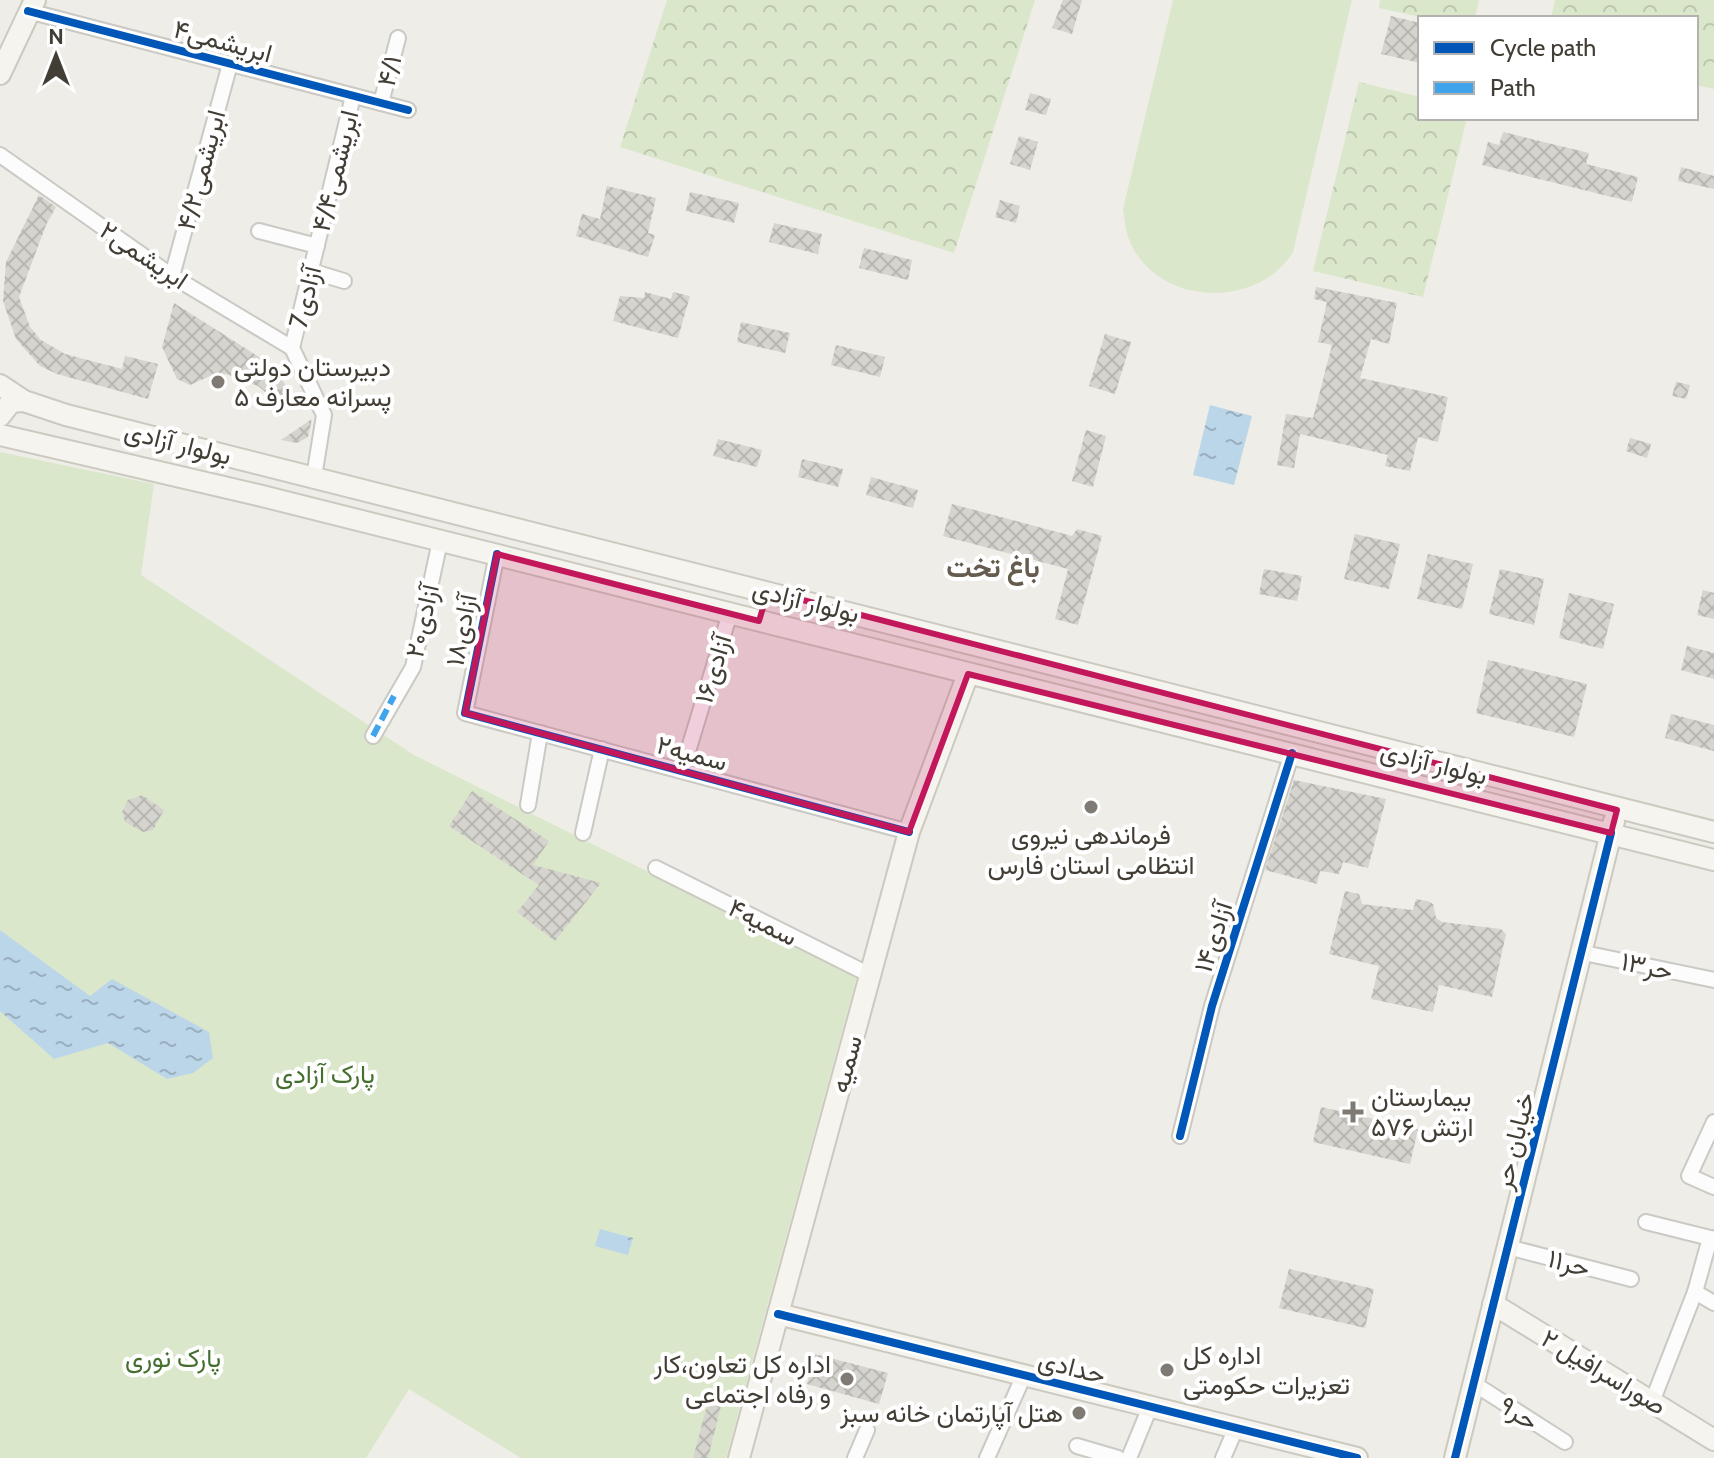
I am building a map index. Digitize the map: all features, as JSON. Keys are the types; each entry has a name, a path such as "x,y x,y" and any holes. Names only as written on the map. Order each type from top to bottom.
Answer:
{"main road":[{"path":"0,74 31,6"},
{"name":"بولوار آزادی","path":"0,385 24,401 314,477 1617,810 1714,832"},
{"path":"1,428 11,402 24,401"},
{"name":"بولوار آزادی","path":"1,428 1714,860"},
{"path":"759,621 768,591"},
{"name":"سمیه","path":"744,1456 778,1314 909,832 968,674"},
{"name":"خیابان حر","path":"1455,1458 1579,952 1617,810"},
{"name":"صوراسرافیل ۲","path":"1493,1304 1714,1440"},
{"name":"حدادی","path":"778,1314 1236,1428 1293,1450 1357,1458"}],"street":[{"name":"ابریشمی۴","path":"31,6 230,64 408,110"},
{"name":"۴/۱","path":"381,103 398,38"},
{"name":"ابریشمی۴/۲","path":"172,276 230,64"},
{"name":"ابریشمی۴/۴","path":"317,246 353,96"},
{"name":"ابریشمی۲","path":"0,155 172,276 292,348"},
{"path":"259,231 317,246"},
{"name":"7آزادی","path":"292,348 317,246"},
{"path":"311,271 344,281"},
{"path":"292,348 324,415 314,477"},
{"name":"آزادی۲۰","path":"373,736 413,667 440,541"},
{"name":"آزادی۱۸","path":"465,713 497,554"},
{"name":"آزادی۱۶","path":"682,771 730,613"},
{"name":"۲سمیه","path":"465,713 909,832"},
{"path":"528,805 540,733"},
{"path":"583,833 602,749"},
{"name":"آزادی۱۴","path":"1180,1136 1212,1006 1292,753"},
{"name":"سمیه۴","path":"656,868 870,975"},
{"name":"حر۱۳","path":"1579,952 1714,980"},
{"path":"1714,1122 1689,1176 1714,1187"},
{"path":"1646,1222 1712,1239 1652,1402"},
{"name":"حر۱۱","path":"1508,1247 1631,1279"},
{"path":"1695,1292 1714,1303"},
{"path":"987,1458 1024,1375"},
{"name":"حر۹","path":"1473,1383 1565,1442"},
{"path":"1129,1458 1150,1407"},
{"path":"1223,1458 1236,1428"},
{"path":"855,1458 867,1430"},
{"path":"1077,1446 1118,1458"}],"highlighted area":[{"path":"497,554 759,621 768,591 1617,810 1611,833 968,674 909,832 465,713"}],"green space":[{"path":"667,0 1035,0 954,253 620,147"},
{"path":"1173,0 1352,0 1293,252 1278,270 1258,283 1235,291 1211,293 1165,281 1146,266 1132,246 1126,228 1123,209"},
{"path":"1380,0 1479,0 1475,16 1418,16 1379,8"},
{"path":"1555,0 1714,0 1714,89 1698,85 1698,16 1551,16"},
{"path":"1359,82 1418,97 1418,120 1467,120 1423,297 1313,271"},
{"name":"پارک آزادی","path":"0,452 154,484 141,575 414,755 857,976 726,1458 521,1458 409,1389 366,1458 0,1458"}],"water":[{"path":"1210,405 1252,416 1234,485 1193,475"},
{"path":"0,930 90,996 112,979 209,1032 213,1058 193,1073 167,1079 108,1043 54,1059 0,1011"},
{"path":"600,1229 633,1238 628,1255 595,1246"}],"building":[{"path":"1063,0 1082,0 1072,34 1052,28"},
{"path":"1391,16 1418,23 1418,63 1381,54"},
{"path":"1030,93 1051,99 1046,115 1025,110"},
{"path":"1503,132 1589,153 1586,164 1638,177 1632,202 1482,165 1488,142 1499,145"},
{"path":"1019,136 1038,142 1030,170 1010,164"},
{"path":"1681,167 1714,176 1714,189 1678,181"},
{"path":"607,186 656,198 648,233 655,235 648,257 576,236 582,214 600,219"},
{"path":"690,192 739,203 734,223 686,211"},
{"path":"39,195 56,207 46,225 19,297 30,327 41,340 65,354 122,369 125,356 158,364 148,399 57,374 40,366 16,339 3,301 6,262"},
{"path":"1000,200 1020,206 1016,223 995,217"},
{"path":"774,223 822,234 818,254 769,242"},
{"path":"864,248 912,260 908,280 859,268"},
{"path":"1316,287 1397,303 1389,344 1371,339 1360,378 1448,397 1438,442 1418,437 1410,471 1385,466 1388,455 1300,434 1294,468 1277,465 1286,414 1313,418 1332,345 1318,342 1327,302 1314,299"},
{"path":"645,292 671,299 673,292 690,296 678,338 613,321 620,296 644,298"},
{"path":"174,303 270,364 296,399 277,402 258,386 226,374 210,376 190,385 177,379 162,347"},
{"path":"741,322 790,333 785,353 737,342"},
{"path":"1105,334 1131,342 1115,394 1089,386"},
{"path":"836,345 885,357 880,377 831,365"},
{"path":"1676,382 1690,385 1686,399 1672,396"},
{"path":"312,419 308,437 297,443 281,440"},
{"path":"1086,430 1106,436 1093,487 1072,481"},
{"path":"1630,438 1651,444 1647,458 1626,451"},
{"path":"718,439 762,450 757,467 713,456"},
{"path":"802,459 843,469 838,487 798,477"},
{"path":"871,477 918,490 913,508 866,495"},
{"path":"952,504 1072,536 1077,529 1102,536 1078,625 1055,619 1068,569 943,536"},
{"path":"1355,534 1400,544 1389,589 1344,579"},
{"path":"1428,554 1473,564 1462,609 1417,599"},
{"path":"1264,569 1302,576 1297,601 1259,594"},
{"path":"1500,569 1544,579 1534,625 1489,614"},
{"path":"1703,590 1714,593 1714,619 1697,615"},
{"path":"1569,593 1614,604 1603,649 1559,638"},
{"path":"1687,646 1714,653 1714,679 1681,670"},
{"path":"1488,660 1587,684 1574,737 1476,713"},
{"path":"1671,714 1714,725 1714,751 1665,738"},
{"path":"1294,780 1386,799 1368,868 1343,862 1339,874 1320,871 1317,884 1265,870"},
{"path":"472,791 549,841 533,865 601,883 555,941 517,912 539,885 449,826"},
{"path":"142,795 164,810 153,830 143,832 125,822 122,812 128,800"},
{"path":"1345,891 1359,894 1362,904 1403,909 1413,910 1416,899 1427,901 1433,904 1436,918 1442,922 1501,929 1506,934 1492,997 1439,985 1433,1012 1371,999 1379,966 1329,954"},
{"path":"1321,1107 1418,1129 1410,1164 1313,1142"},
{"path":"1289,1269 1374,1289 1365,1328 1279,1308"},
{"name":"اداره کل تعاون،کار و رفاه اجتماعی","path":"815,1354 888,1373 879,1404 807,1384"},
{"path":"707,1406 721,1406 708,1458 693,1458"}],"marked path":[{"path":"373,736 394,696"}],"cycle path":[{"path":"28,11 408,110"},
{"path":"497,554 465,713 909,832"},
{"path":"1180,1136 1212,1006 1292,753"},
{"path":"1455,1458 1611,833"},
{"path":"778,1314 1357,1458"}],"place":[{"name":"دبیرستان دولتی پسرانه معارف ۵","path":"218,382"},
{"name":"فرماندهی نیروی انتظامی استان فارس","path":"1091,807"},
{"name":"بیمارستان ۵۷۶ ارتش","path":"1353,1112"},
{"name":"اداره کل تعزیرات حکومتی","path":"1167,1370"},
{"name":"اداره کل تعاون،کار و رفاه اجتماعی","path":"847,1379"},
{"name":"هتل آپارتمان خانه سبز","path":"1079,1413"}],"district":[{"name":"باغ تخت","path":"993,567"}],"park label":[{"name":"پارک نوری","path":"173,1358"}]}
